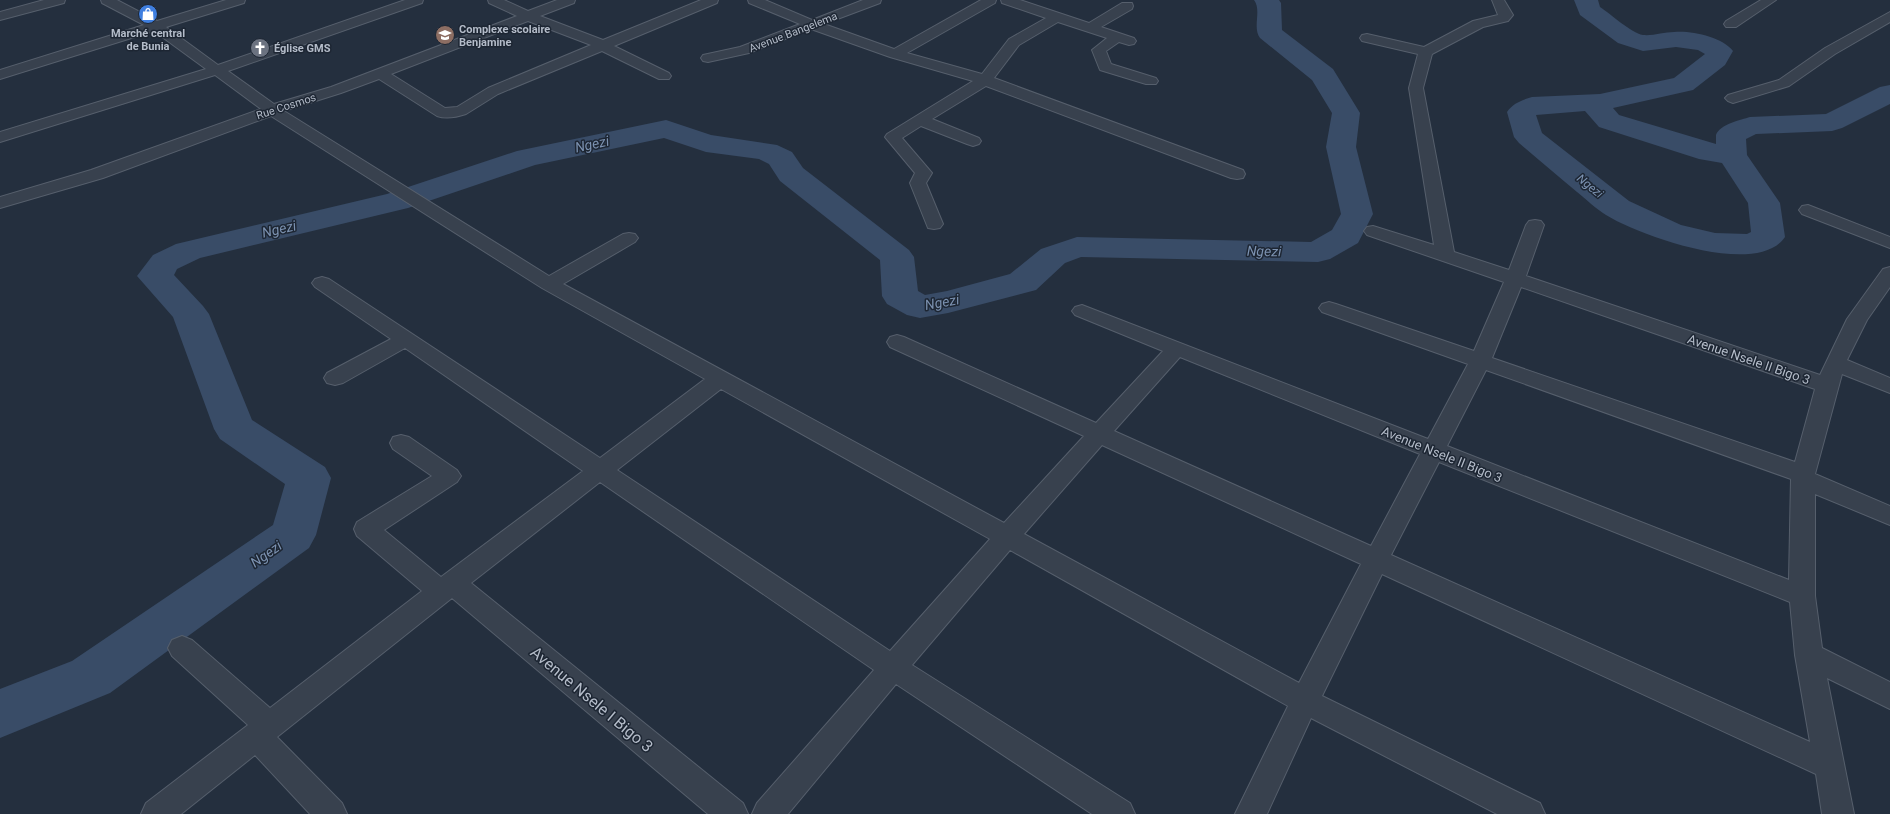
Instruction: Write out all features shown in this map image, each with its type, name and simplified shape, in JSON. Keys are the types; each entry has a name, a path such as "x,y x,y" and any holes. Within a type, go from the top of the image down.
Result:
{"street":[{"path":"0,16 59,0"},
{"path":"107,0 157,27 272,110 348,156 407,196 549,284 1305,701 1529,814"},
{"path":"0,75 157,27 239,0"},
{"path":"0,137 217,70 417,0"},
{"path":"494,0 528,16 602,46 664,76"},
{"name":"Rue Cosmos","path":"0,203 97,174 272,110 336,90 569,0"},
{"path":"380,73 442,113 461,111 493,91 712,0"},
{"path":"754,0 813,25 895,54 986,80 1237,174"},
{"name":"Avenue Bangelema","path":"708,58 744,50 813,25 875,0"},
{"path":"895,54 990,0"},
{"path":"1007,0 1123,39 1099,50 1104,67 1151,81"},
{"path":"1367,38 1426,52 1478,24 1503,18 1506,15 1498,0"},
{"path":"1731,24 1770,0"},
{"path":"1090,28 1127,6"},
{"path":"1734,98 1784,83 1830,51 1890,16"},
{"path":"934,224 918,183 924,173 893,137 986,80 1014,42 1057,17"},
{"path":"1426,52 1416,88 1445,256"},
{"path":"920,120 973,141"},
{"path":"1808,210 1890,243"},
{"path":"1251,814 1305,701 1376,560 1480,361 1536,225"},
{"name":"Avenue Nsele II Bigo 3","path":"1373,231 1515,279 1831,374 1890,386"},
{"path":"549,284 629,238"},
{"path":"1838,814 1809,655 1802,596 1804,477 1831,374 1857,320 1890,273"},
{"path":"322,283 892,667 1119,814"},
{"path":"1329,308 1804,477 1890,516"},
{"name":"Avenue Nsele II Bigo 3","path":"1082,311 1802,596"},
{"path":"335,378 406,339"},
{"path":"897,342 1828,765"},
{"path":"768,814 892,667 1006,537 1097,434 1176,349"},
{"path":"156,814 447,587 721,378"},
{"name":"Avenue Nsele I Bigo 3","path":"401,443 448,476 366,529 447,587 732,814"},
{"path":"182,648 262,731 331,814"},
{"path":"1809,655 1890,696"}],"waterway":[{"name":"Ngezi","path":"0,714 91,677 293,535 309,478 235,429 190,314 155,276 165,262 188,251 397,201 528,157 666,129 706,143 766,151 781,158 791,174 897,257 900,296 920,307 948,302 1023,282 1053,256 1077,247 1318,252 1346,236 1357,214 1341,147 1346,113 1323,75 1269,33 1269,3 1266,0"},
{"name":"Ngezi","path":"1586,0 1589,10 1627,38 1643,43 1676,39 1704,43 1720,51 1716,59 1683,84 1600,102"},
{"name":"Ngezi","path":"1732,155 1731,135 1750,126 1832,122 1890,93"},
{"path":"1600,102 1598,110 1609,121 1710,153 1732,155"},
{"name":"Ngezi","path":"1600,102 1532,106 1521,112 1529,137 1617,208 1670,232 1715,243 1751,244 1768,237 1764,203 1732,155"}],"place":[{"name":"Marché central de Bunia","path":"148,14"},
{"name":"Complexe scolaire Benjamine","path":"445,35"},
{"name":"Église GMS","path":"260,48"}]}
